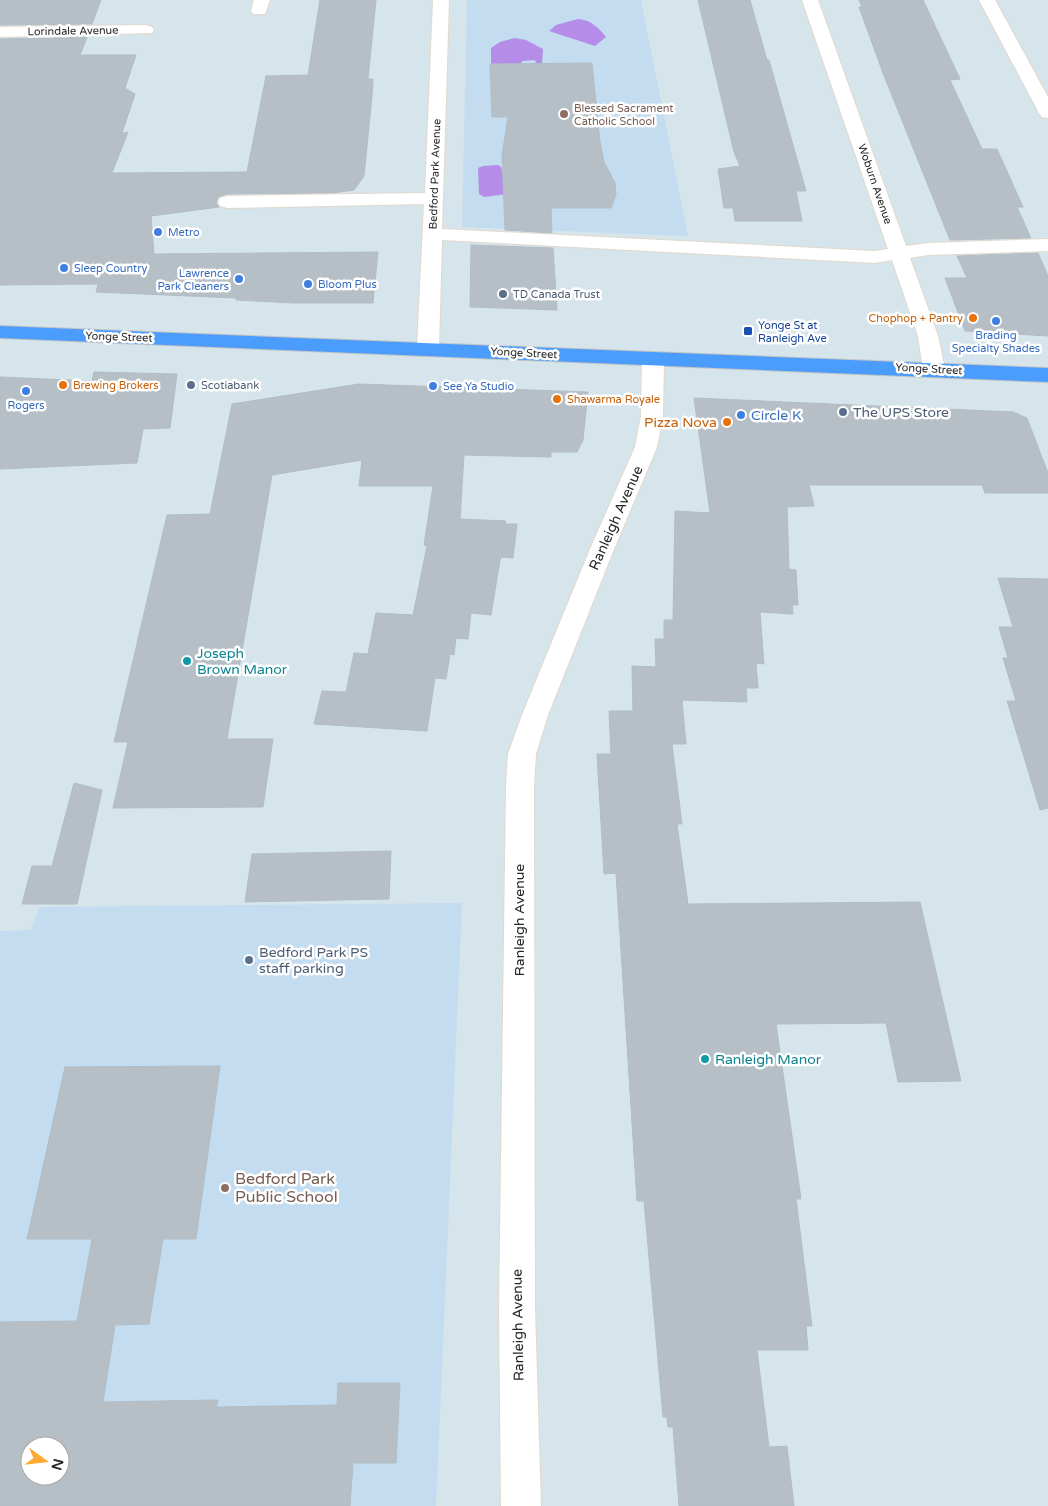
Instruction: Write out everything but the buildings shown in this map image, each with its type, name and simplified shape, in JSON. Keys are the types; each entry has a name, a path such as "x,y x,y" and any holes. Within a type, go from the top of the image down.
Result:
{"main road":[{"name":"Yonge Street","path":"0,332 428,348 1048,375"}],"street":[{"name":"Bedford Park Avenue","path":"428,348 442,0"},
{"name":"Woburn Avenue","path":"810,0 928,336 934,369"},
{"path":"987,0 1048,113"},
{"name":"Lorindale Avenue","path":"0,32 146,30"},
{"path":"227,202 434,198"},
{"path":"433,234 875,257 928,249 1048,245"},
{"name":"Ranleigh Avenue","path":"521,1506 517,1290 520,805 522,754 598,559 646,447 652,416 653,359"}],"shaded area":[{"name":"Blessed Sacrament Catholic School","path":"467,0 641,0 688,236 462,227"},
{"path":"578,19 594,25 606,37 595,46 549,31 556,25"},
{"path":"515,38 526,40 543,49 542,63 536,63 535,60 522,61 521,64 491,64 491,48 500,42"},
{"path":"498,165 507,175 507,194 484,197 479,194 478,168"},
{"name":"Bedford Park Public School","path":"462,903 436,1506 0,1506 0,931 31,930 39,907"}],"place":[{"name":"Blessed Sacrament Catholic School","path":"564,114"},
{"name":"Metro","path":"158,232"},
{"name":"Sleep Country","path":"64,268"},
{"name":"Lawrence Park Cleaners","path":"239,279"},
{"name":"Bloom Plus","path":"308,284"},
{"name":"TD Canada Trust","path":"503,294"},
{"name":"Chophop + Pantry","path":"973,318"},
{"name":"Brading Specialty Shades","path":"996,321"},
{"name":"Yonge St at Ranleigh Ave","path":"748,331"},
{"name":"Brewing Brokers","path":"63,385"},
{"name":"Scotiabank","path":"191,385"},
{"name":"See Ya Studio","path":"433,386"},
{"name":"Rogers","path":"26,391"},
{"name":"Shawarma Royale","path":"557,399"},
{"name":"The UPS Store","path":"843,412"},
{"name":"Circle K","path":"741,415"},
{"name":"Pizza Nova","path":"727,422"},
{"name":"Joseph Brown Manor","path":"187,661"},
{"name":"Bedford Park PS staff parking","path":"249,960"},
{"name":"Ranleigh Manor","path":"705,1059"},
{"name":"Bedford Park Public School","path":"225,1188"}]}
